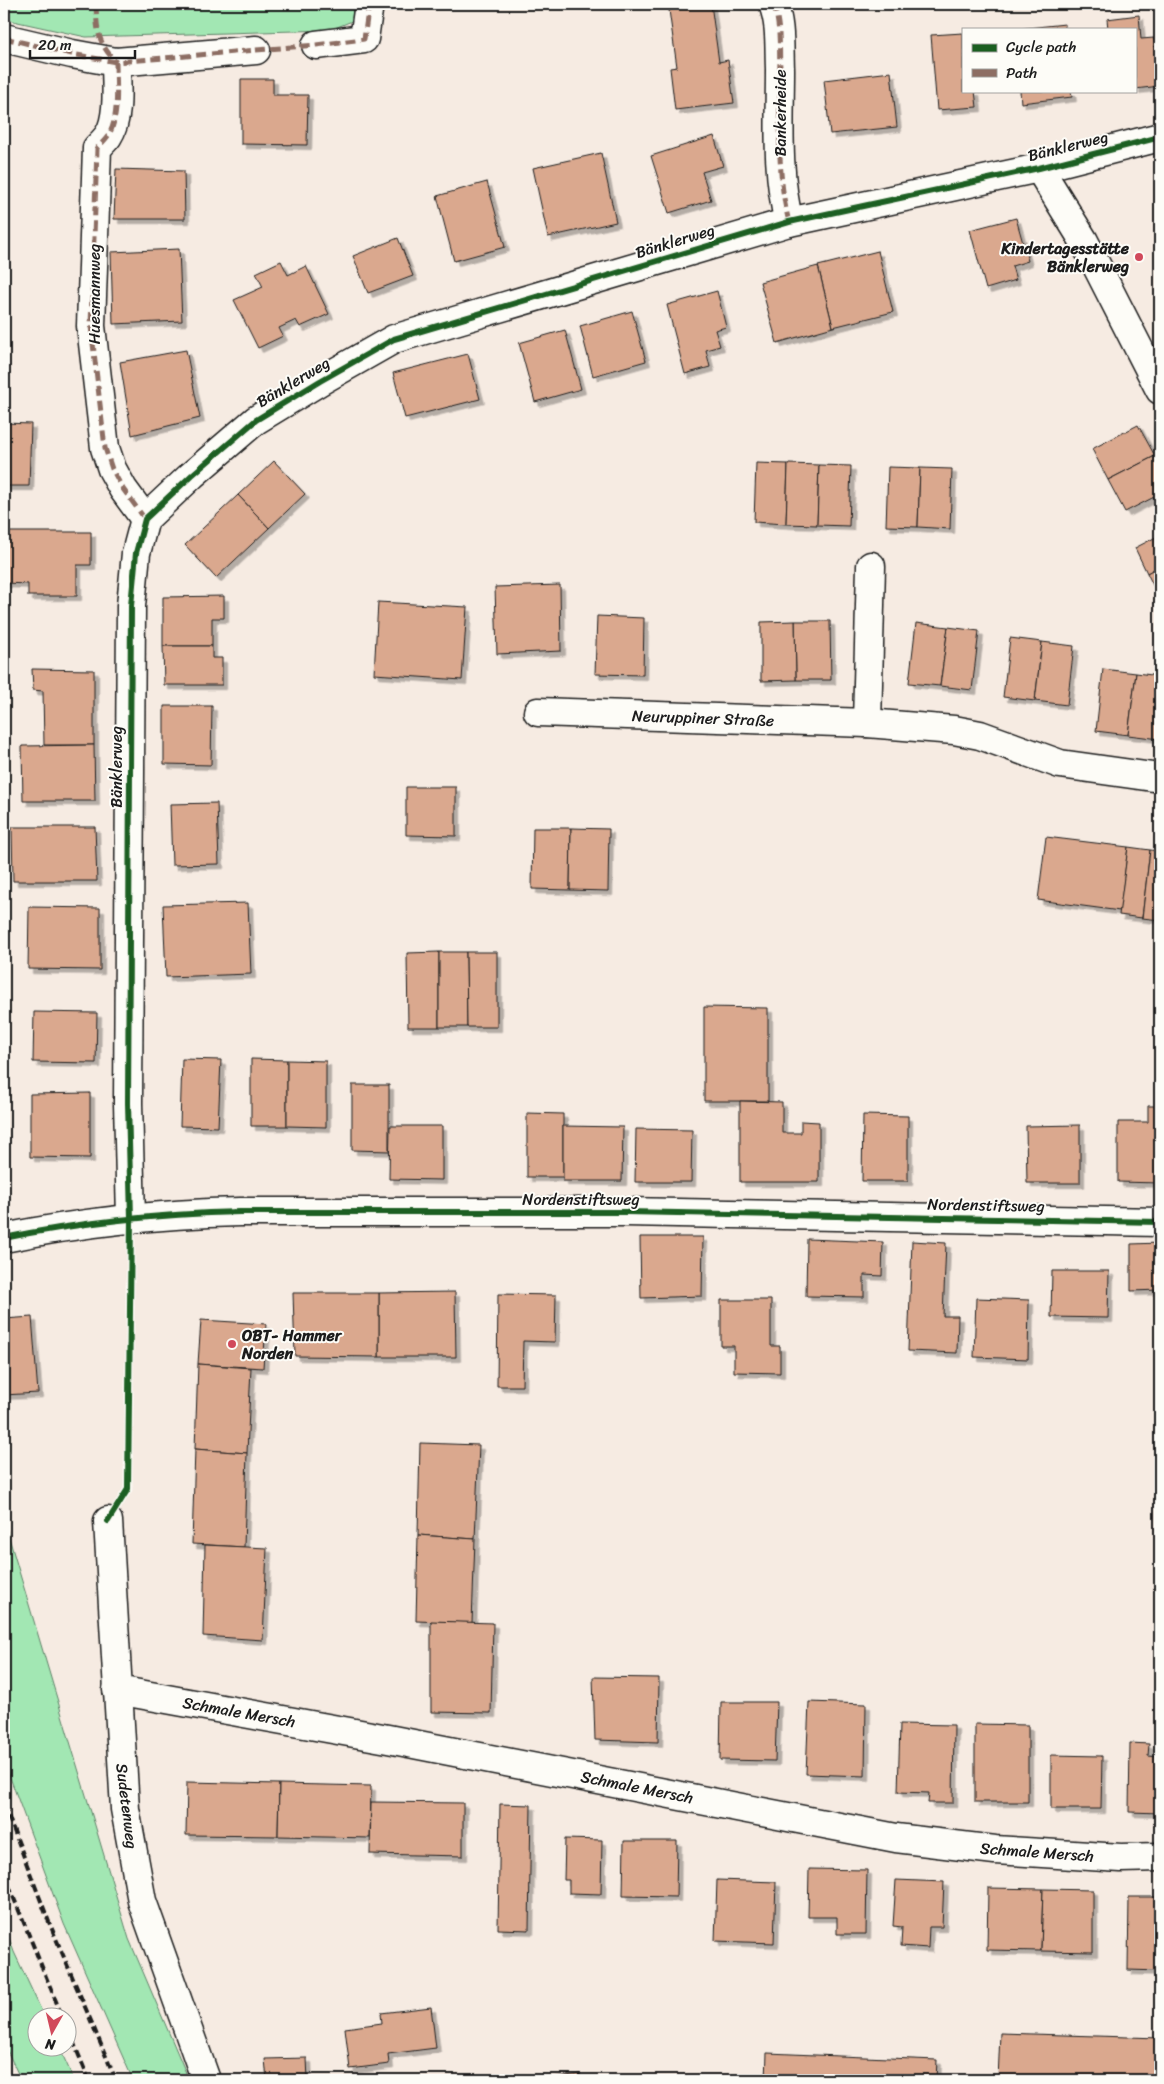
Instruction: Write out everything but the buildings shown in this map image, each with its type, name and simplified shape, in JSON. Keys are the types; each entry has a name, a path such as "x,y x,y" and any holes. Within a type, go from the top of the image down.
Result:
{"street":[{"path":"316,45 364,39 370,4"},
{"name":"Bankerheide","path":"774,4 779,29 780,177 788,222"},
{"path":"4,38 116,62 256,50"},
{"name":"Huesmannweg","path":"116,62 116,102 113,120 109,135 97,148 91,326 105,448 112,469 123,489 145,519"},
{"name":"Bänklerweg","path":"131,1218 128,1103 131,606 136,553 145,519 192,475 256,420 394,339 788,222 1039,168 1160,137"},
{"path":"1039,168 1084,241 1160,390"},
{"path":"867,723 871,566"},
{"name":"Neuruppiner Straße","path":"538,712 867,723 954,730 980,734 1060,764 1160,778"},
{"name":"Nordenstiftsweg","path":"4,1238 63,1226 131,1218 223,1212 558,1212 1160,1222"},
{"name":"Sudetenweg","path":"108,1521 125,1809 142,1901 206,2080"},
{"name":"Schmale Mersch","path":"117,1690 388,1739 896,1838 995,1850 1121,1858 1160,1857"}],"green space":[{"path":"4,4 353,4 352,21 330,30 86,37 4,19"},
{"path":"4,1521 129,1939 189,2080 133,2080 64,1924 4,1761"},
{"path":"4,1924 14,1952 39,2006 28,2006 28,2056 63,2056 74,2080 21,2080 4,2044"}],"railway":[{"path":"4,1805 49,1922 116,2080"},
{"path":"4,1874 58,2006"},
{"path":"78,2053 89,2080"}],"marked path":[{"path":"96,4 99,35 105,48 116,62"},
{"path":"4,38 116,62 316,45 364,39 369,4"},
{"path":"773,4 779,36 780,165 789,222"},
{"path":"116,62 116,110 114,120 108,136 97,148 91,326 105,448 112,469 123,489 145,519"}],"cycle path":[{"path":"108,1521 128,1489 131,1218 128,1103 131,606 136,553 145,519 192,475 256,420 394,339 789,222 1039,168 1160,137"},
{"path":"4,1238 63,1227 121,1220 240,1212 625,1212 1160,1222"}],"place":[{"name":"Kindertagesstätte Bänklerweg","path":"1139,257"},
{"name":"OBT- Hammer Norden","path":"232,1344"}]}
